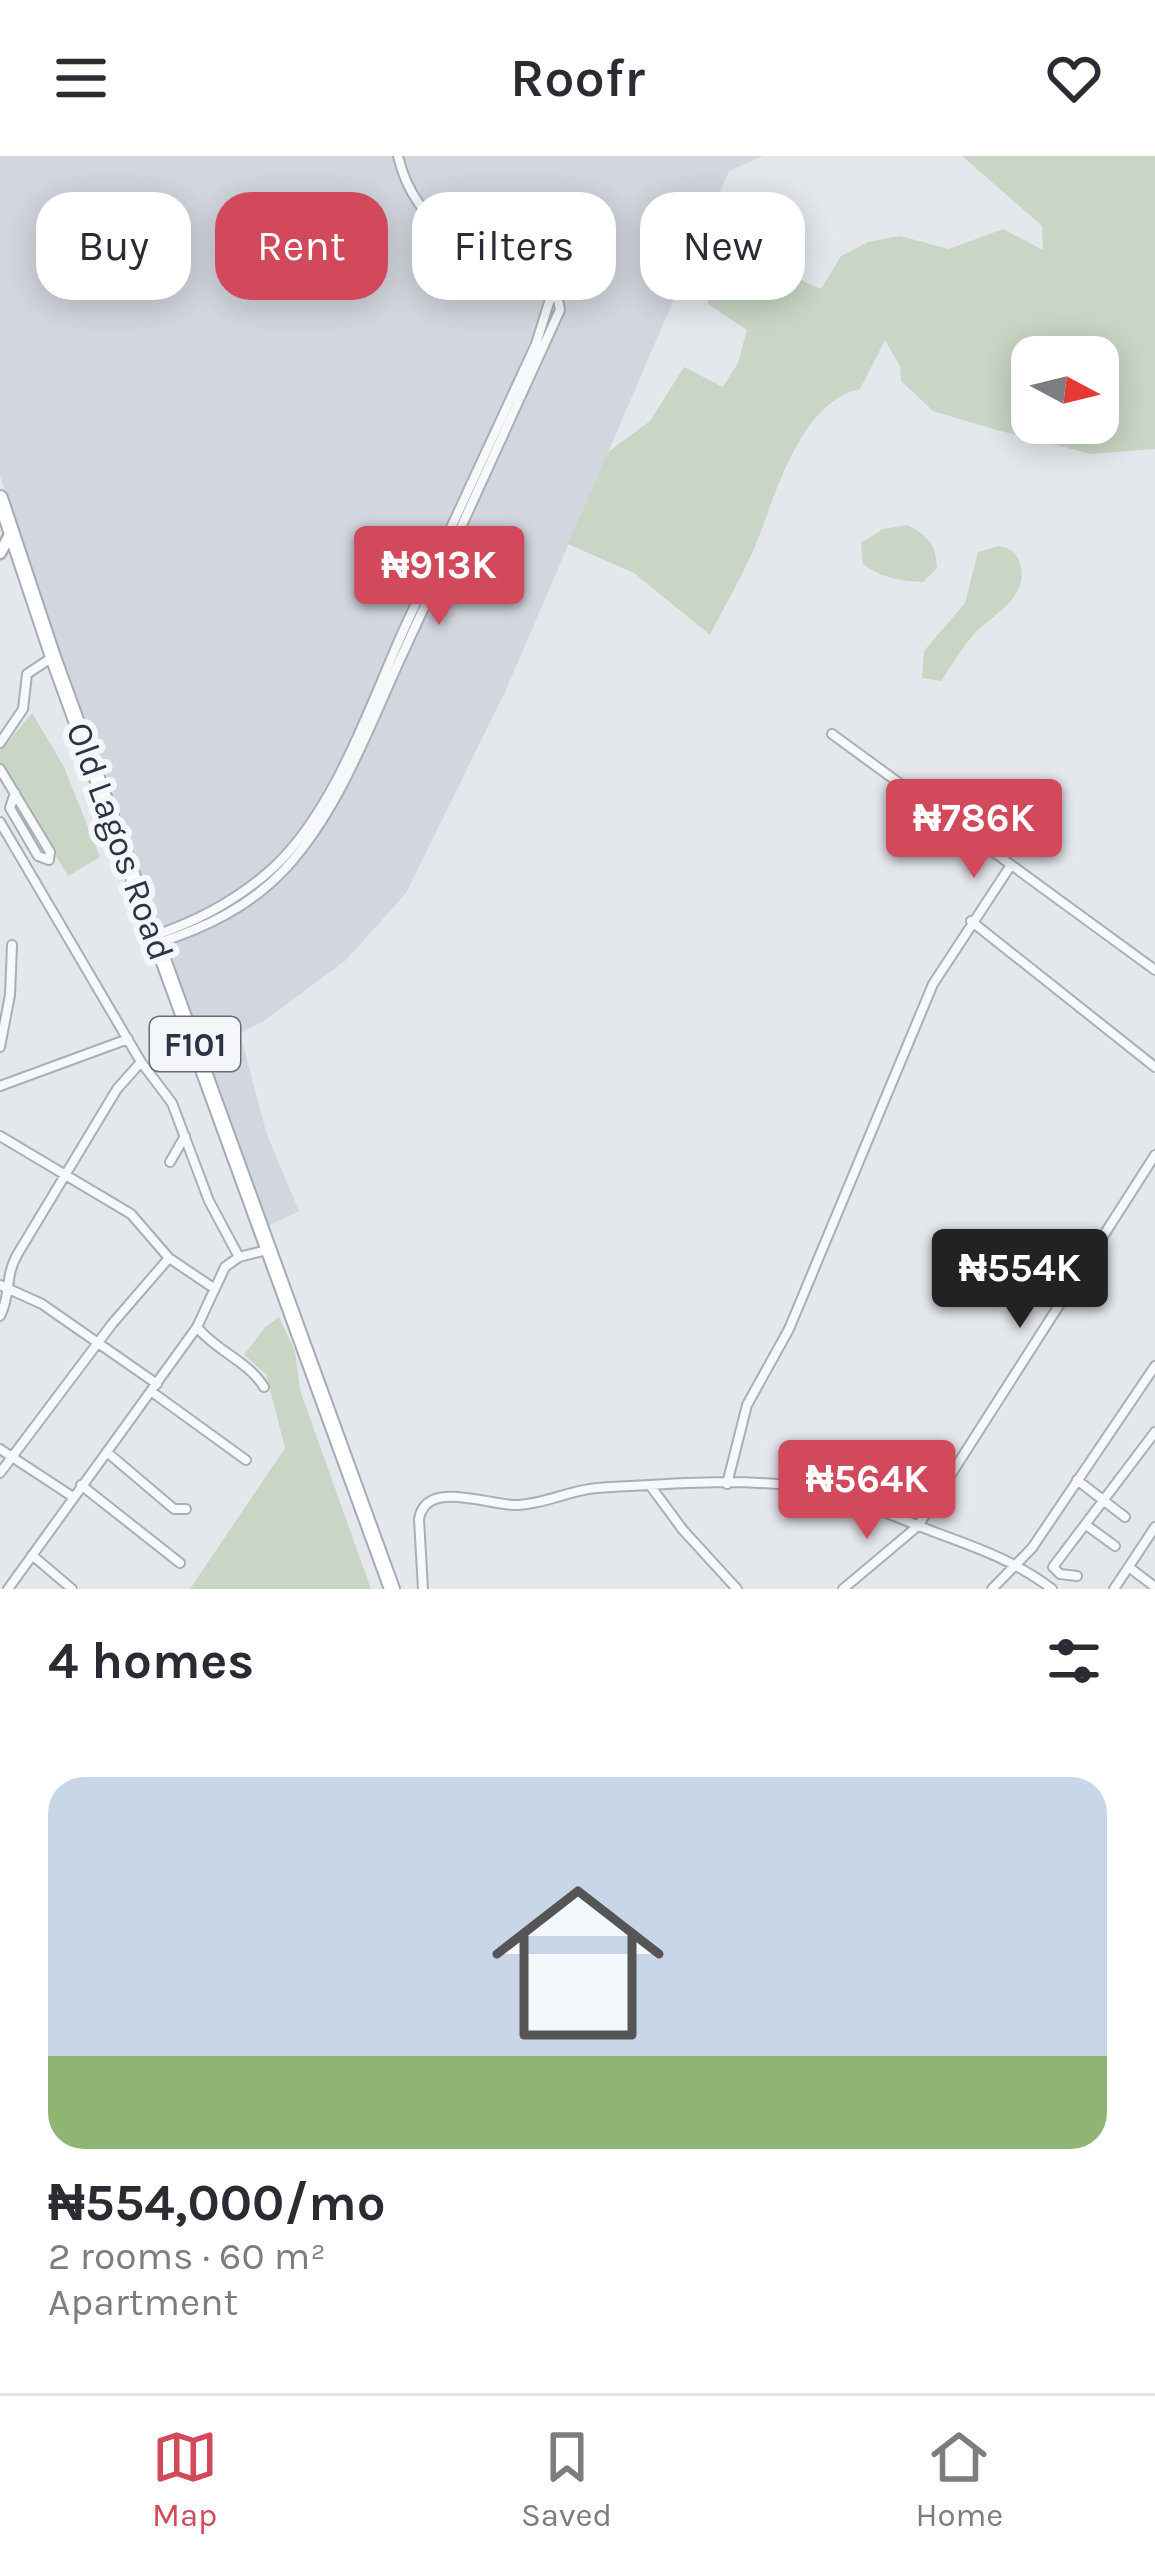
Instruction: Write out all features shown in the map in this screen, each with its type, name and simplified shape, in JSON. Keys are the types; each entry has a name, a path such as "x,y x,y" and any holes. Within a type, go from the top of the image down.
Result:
{"main road":[{"name":"Old Lagos Road","path":"0,498 5,552 23,573 392,1589"}],"street":[{"path":"157,939 218,921 251,898 281,874 319,824 375,716 560,310 558,299 462,249 442,231 414,197 398,156"},
{"path":"0,743 23,709 27,674 52,657"},
{"path":"832,734 1155,970"},
{"path":"0,769 50,853 49,860 38,856 0,798"},
{"path":"10,808 15,793"},
{"path":"0,822 141,1062 172,1103 209,1201 239,1257"},
{"path":"727,1484 747,1405 789,1329 933,984 1011,865"},
{"path":"971,921 1155,1067"},
{"path":"0,1047 12,945"},
{"path":"0,1086 128,1039"},
{"path":"0,1316 11,1265 117,1089 141,1062"},
{"path":"170,1162 185,1135"},
{"path":"0,1136 140,1220 169,1258 215,1289"},
{"path":"844,1589 918,1526 1155,1155"},
{"path":"8,1589 197,1327 225,1267 239,1257 269,1250"},
{"path":"0,1473 169,1258"},
{"path":"5,1287 42,1304 99,1342 246,1460"},
{"path":"197,1327 208,1342 253,1372 264,1387"},
{"path":"992,1589 1032,1548 1155,1366"},
{"path":"1077,1576 1060,1574 1052,1567 1155,1432"},
{"path":"0,1450 73,1497"},
{"path":"109,1453 174,1509 186,1509"},
{"path":"1077,1480 1125,1516"},
{"path":"423,1589 419,1519 420,1511 431,1501 452,1497 516,1505 595,1488 727,1484 811,1489 1016,1565 1052,1589"},
{"path":"81,1485 180,1563"},
{"path":"651,1487 737,1589"},
{"path":"1086,1525 1115,1546"},
{"path":"1114,1589 1155,1527"},
{"path":"32,1555 72,1589"},
{"path":"1130,1568 1155,1587"}],"shaded area":[{"path":"0,156 763,156 729,171 720,192 640,192 640,300 674,300 505,692 406,893 346,960 264,1021 240,1033 266,1132 299,1211 266,1227 0,476"}],"green space":[{"path":"962,156 1155,156 1155,449 1091,454 1052,444 1119,444 1119,336 1011,336 1011,434 933,411 901,381 900,366 885,340 860,389 839,397 806,430 751,556 710,635 634,573 568,544 608,452 650,421 684,367 723,387 738,363 747,330 707,300 805,300 805,282 821,289 841,256 868,242 900,236 949,249 1003,229 1043,250 1042,226"},
{"path":"908,525 926,538 935,553 937,568 923,582 892,578 863,564 861,543 883,529"},
{"path":"999,546 1012,551 1020,563 1022,575 1015,595 970,638 941,681 922,678 924,651 965,603 978,552"},
{"path":"32,713 63,765 100,857 68,876 0,764 0,751"},
{"path":"279,1317 295,1351 300,1390 371,1589 190,1589 285,1448 266,1374 244,1355"}]}
